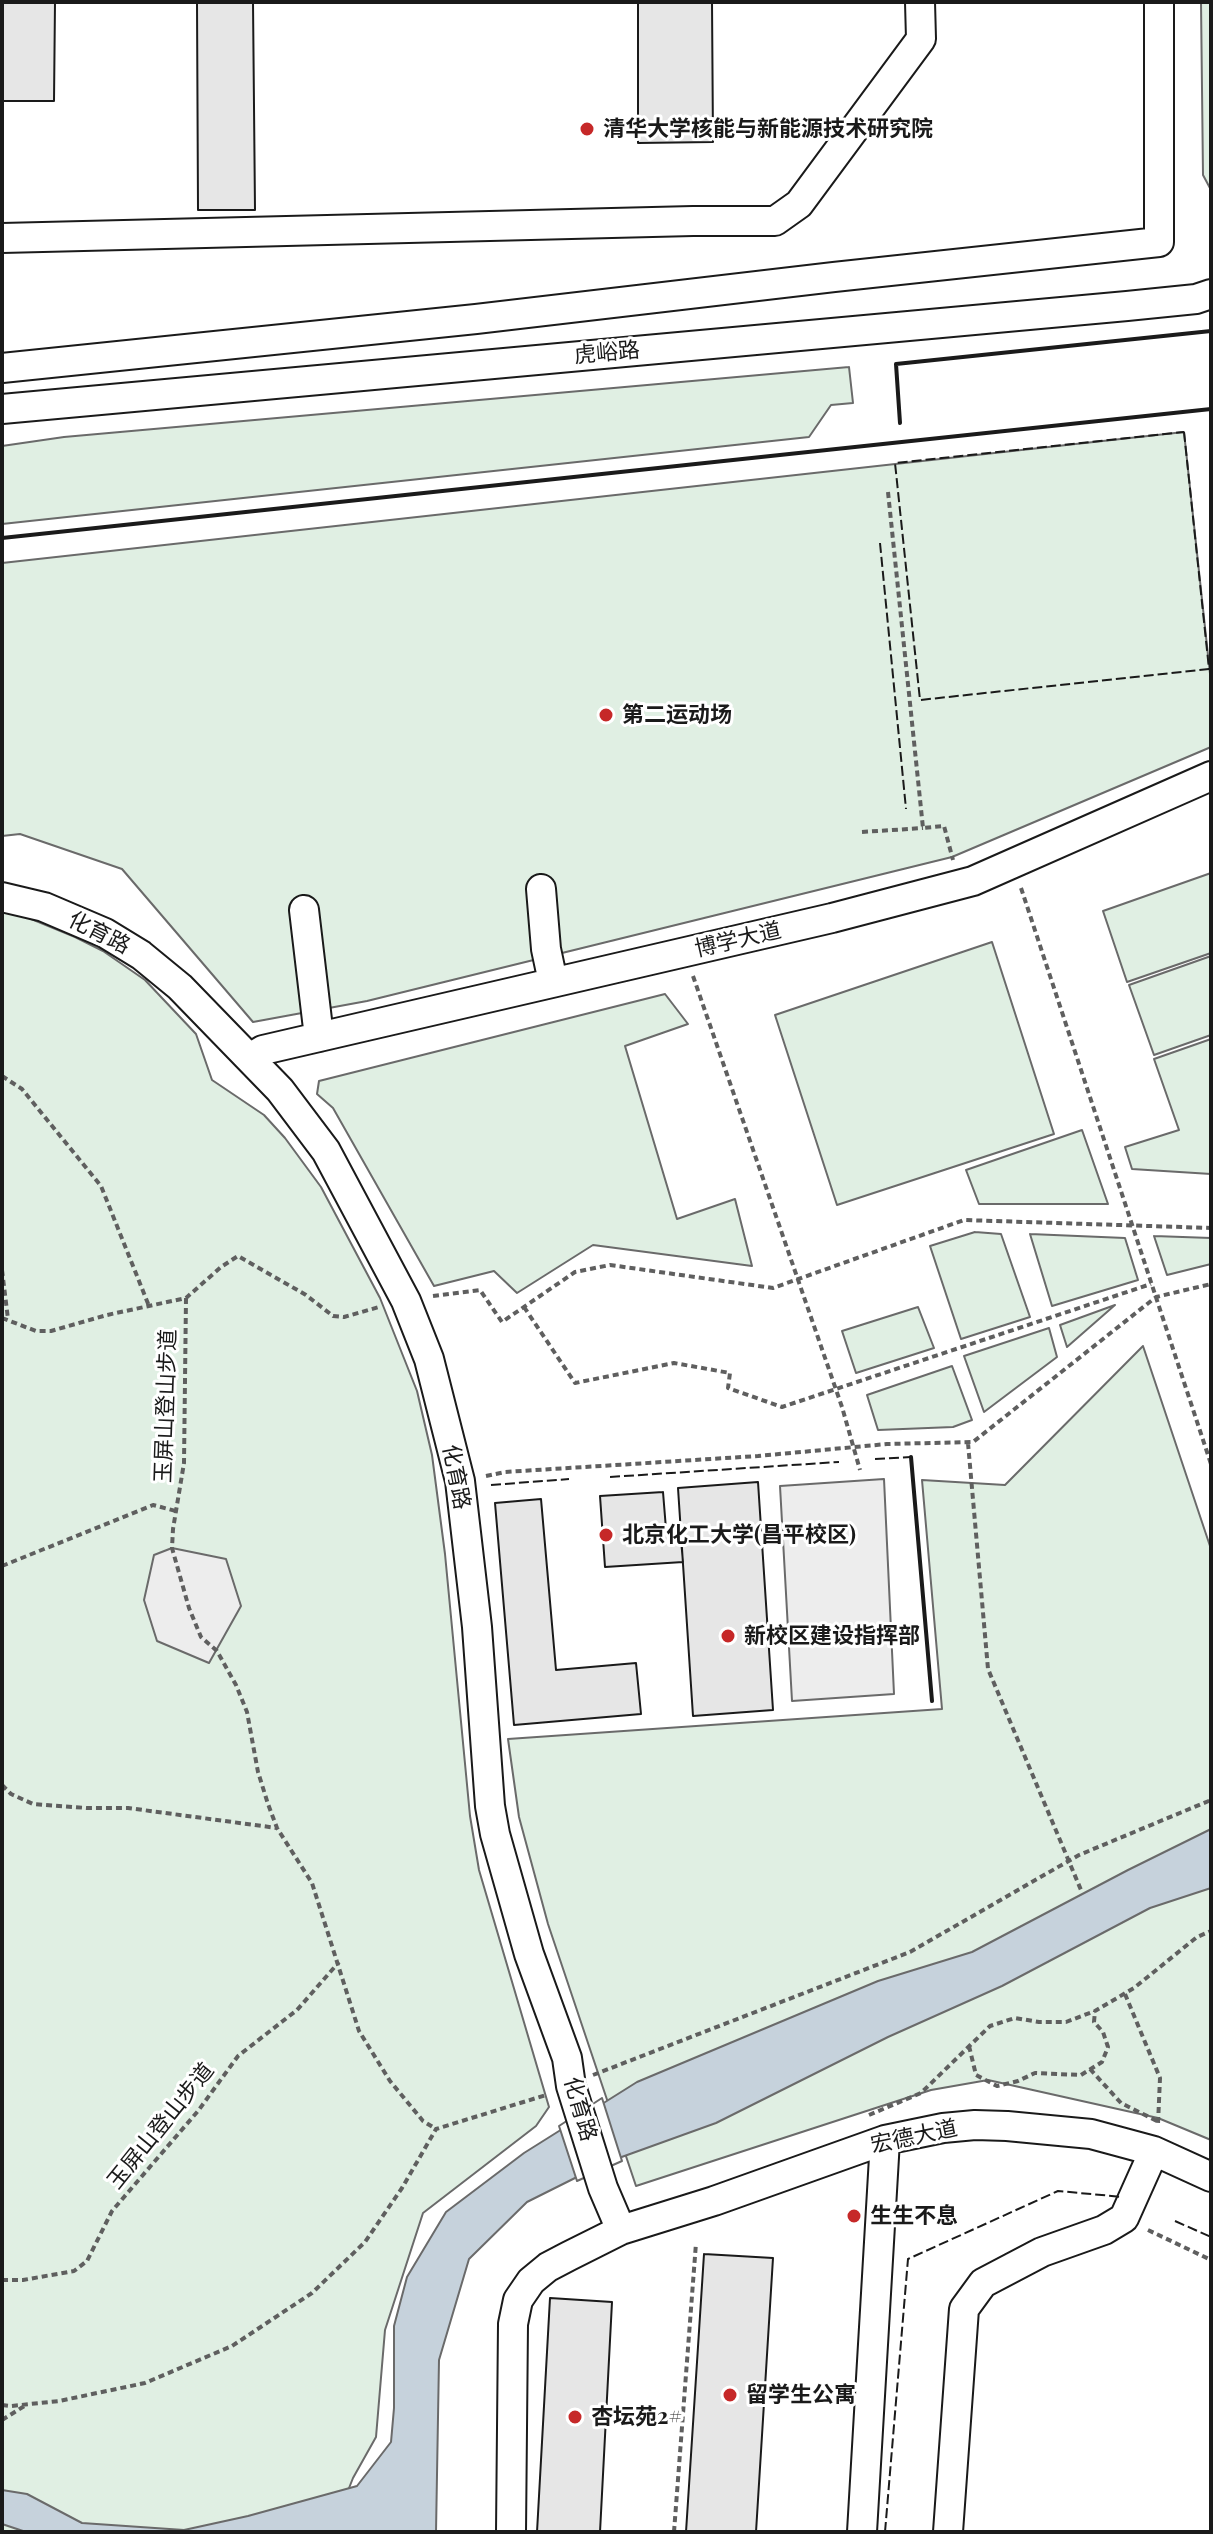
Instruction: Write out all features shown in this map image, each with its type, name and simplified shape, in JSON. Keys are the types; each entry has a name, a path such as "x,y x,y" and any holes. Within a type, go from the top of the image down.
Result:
{"street":[{"path":"2,238 775,221 799,204 921,39 920,2"},
{"path":"2,368 476,319 1159,242 1159,2"},
{"name":"虎峪路","path":"2,409 1155,303 1196,299 1211,294"},
{"name":"博学大道","path":"250,1058 263,1050 832,918 959,884 1211,776"},
{"path":"541,889 546,949 553,982"},
{"name":"化育路","path":"2,897 44,907 105,933 141,955 180,987 280,1090 326,1151 406,1301 429,1359 460,1481 477,1627 490,1806 529,1954 567,2058 566,2089 621,2230"},
{"path":"304,910 319,1037"},
{"name":"宏德大道","path":"511,2532 513,2324 518,2300 531,2281 548,2267 621,2230 729,2196 885,2140 943,2128 1007,2126 1091,2134 1154,2151 1211,2177"},
{"path":"862,2532 885,2140"},
{"path":"948,2532 964,2309 983,2283 1042,2252 1104,2230 1124,2218 1154,2151"}],"path":[{"path":"888,492 923,828"},
{"path":"862,832 944,826 955,866"},
{"path":"1013,863 1211,1464"},
{"path":"684,952 798,1278 860,1470"},
{"path":"2,1076 22,1089 101,1186 149,1306"},
{"path":"431,1297 480,1290 502,1322 575,1272 610,1265 773,1288 964,1220 1211,1228"},
{"name":"玉屏山登山步道","path":"5,1319 36,1331 51,1331 186,1298 238,1256 306,1295 333,1316 344,1317 381,1306"},
{"path":"2,1270 5,1319"},
{"path":"524,1307 575,1383 674,1363 730,1373 728,1388 782,1407 1151,1284"},
{"path":"460,1481 505,1472 887,1444 973,1442 1156,1297 1211,1284"},
{"name":"玉屏山登山步道","path":"186,1298 184,1463 172,1548 189,1608 201,1637 217,1651 247,1712 258,1772 277,1828 312,1883 359,2031 390,2081 434,2131"},
{"path":"968,1443 988,1669 1081,1890"},
{"path":"2,1566 153,1505 176,1511"},
{"path":"2,1785 11,1794 33,1804 128,1808 277,1828"},
{"path":"2,2405 59,2401 145,2383 232,2346 312,2293 365,2242 402,2188 434,2131 566,2089 594,2075 910,1952 1069,1861 1211,1800"},
{"path":"869,2115 921,2093 990,2026 1015,2018 1066,2022 1095,2011 1125,1994 1197,1937 1211,1931"},
{"name":"玉屏山登山步道","path":"2,2280 23,2280 74,2271 87,2261 112,2211 198,2111 238,2056 297,2010 339,1962"},
{"path":"1125,1994 1160,2078 1154,2151"},
{"path":"969,2046 976,2075 997,2086 1035,2073 1081,2075 1102,2062 1108,2047 1103,2032 1094,2022 1095,2011"},
{"path":"1090,2069 1121,2103 1158,2121"},
{"path":"1124,2218 1211,2260"},
{"path":"674,2532 696,2243"},
{"path":"2,2420 28,2404"}],"green space":[{"path":"1201,2 1211,2 1211,190 1203,175"},
{"path":"849,367 853,403 831,405 809,437 2,524 2,446 64,437"},
{"name":"第二运动场","path":"1184,432 1211,683 1211,747 952,857 367,1001 253,1022 122,869 20,834 2,836 2,563"},
{"path":"1211,873 1211,953 1127,982 1103,911"},
{"path":"2,912 24,916 75,937 103,951 145,980 196,1034 212,1080 264,1115 285,1138 321,1187 380,1298 417,1391 432,1455 445,1554 470,1816 479,1870 549,2107 536,2126 423,2213 385,2330 376,2437 353,2478 332,2531 328,2532 2,2532"},
{"path":"992,942 1054,1134 837,1205 775,1015"},
{"path":"1211,956 1211,1035 1154,1055 1129,985"},
{"path":"665,994 688,1024 625,1046 677,1219 735,1199 752,1266 593,1245 517,1293 494,1271 434,1286 333,1108 317,1094 319,1081"},
{"path":"1211,1039 1211,1174 1132,1169 1125,1147 1179,1130 1154,1059"},
{"path":"1082,1130 1108,1204 979,1204 966,1170"},
{"path":"975,1232 1001,1234 1030,1317 961,1339 930,1246"},
{"path":"1030,1234 1125,1238 1138,1280 1052,1306"},
{"path":"1154,1236 1211,1238 1211,1264 1167,1275"},
{"path":"1115,1305 1067,1347 1060,1325"},
{"path":"918,1307 934,1348 856,1373 842,1331"},
{"path":"1049,1328 1057,1357 984,1412 964,1356"},
{"path":"1143,1346 1211,1549 1211,2140 1158,2118 988,2080 931,2090 636,2186 548,1924 519,1817 508,1739 942,1709 922,1480 1005,1485"},
{"path":"952,1366 972,1420 953,1427 878,1430 867,1395"}],"shaded area":[{"path":"884,1479 894,1694 792,1701 780,1486"},
{"path":"172,1548 226,1559 241,1606 209,1663 157,1641 144,1600 154,1555"},
{"path":"1211,1829 1211,1888 1150,1908 1002,1986 888,2037 716,2123 605,2163 527,2202 469,2259 439,2360 436,2532 26,2532 2,2524 2,2490 27,2494 82,2523 184,2530 357,2486 391,2442 394,2326 407,2277 446,2212 524,2153 637,2082 878,1981 972,1952"}],"pier":[{"path":"602,2098 622,2161 577,2181 559,2126"}],"building":[{"path":"2,2 55,2 54,101 2,101"},
{"path":"197,2 253,2 255,210 198,210"},
{"path":"638,2 712,2 713,142 638,143"},
{"name":"新校区建设指挥部","path":"758,1482 773,1710 693,1716 678,1488"},
{"path":"663,1492 666,1529 680,1529 683,1562 605,1567 600,1496"},
{"path":"541,1499 556,1670 636,1663 641,1714 514,1725 495,1503"},
{"name":"留学生公寓","path":"704,2254 773,2258 756,2532 686,2532"},
{"name":"杏坛苑2#","path":"550,2298 612,2302 600,2532 537,2532"}],"fence":[{"path":"1184,432 1209,669 920,700 895,463 1184,432"},
{"path":"880,543 906,809"},
{"path":"875,1459 911,1457"},
{"path":"610,1477 839,1462"},
{"path":"491,1485 569,1479"},
{"path":"885,2532 908,2259 1058,2191 1123,2197"},
{"path":"1175,2221 1211,2237"}],"wall":[{"path":"900,423 896,364 1211,331"},
{"path":"2,538 1211,409"},
{"path":"911,1457 932,1701"}],"place":[{"name":"清华大学核能与新能源技术研究院","path":"587,129"},
{"name":"第二运动场","path":"606,715"},
{"name":"北京化工大学(昌平校区)","path":"606,1535"},
{"name":"新校区建设指挥部","path":"728,1636"},
{"name":"生生不息","path":"854,2216"},
{"name":"留学生公寓","path":"730,2395"},
{"name":"杏坛苑2#","path":"575,2417"}]}
